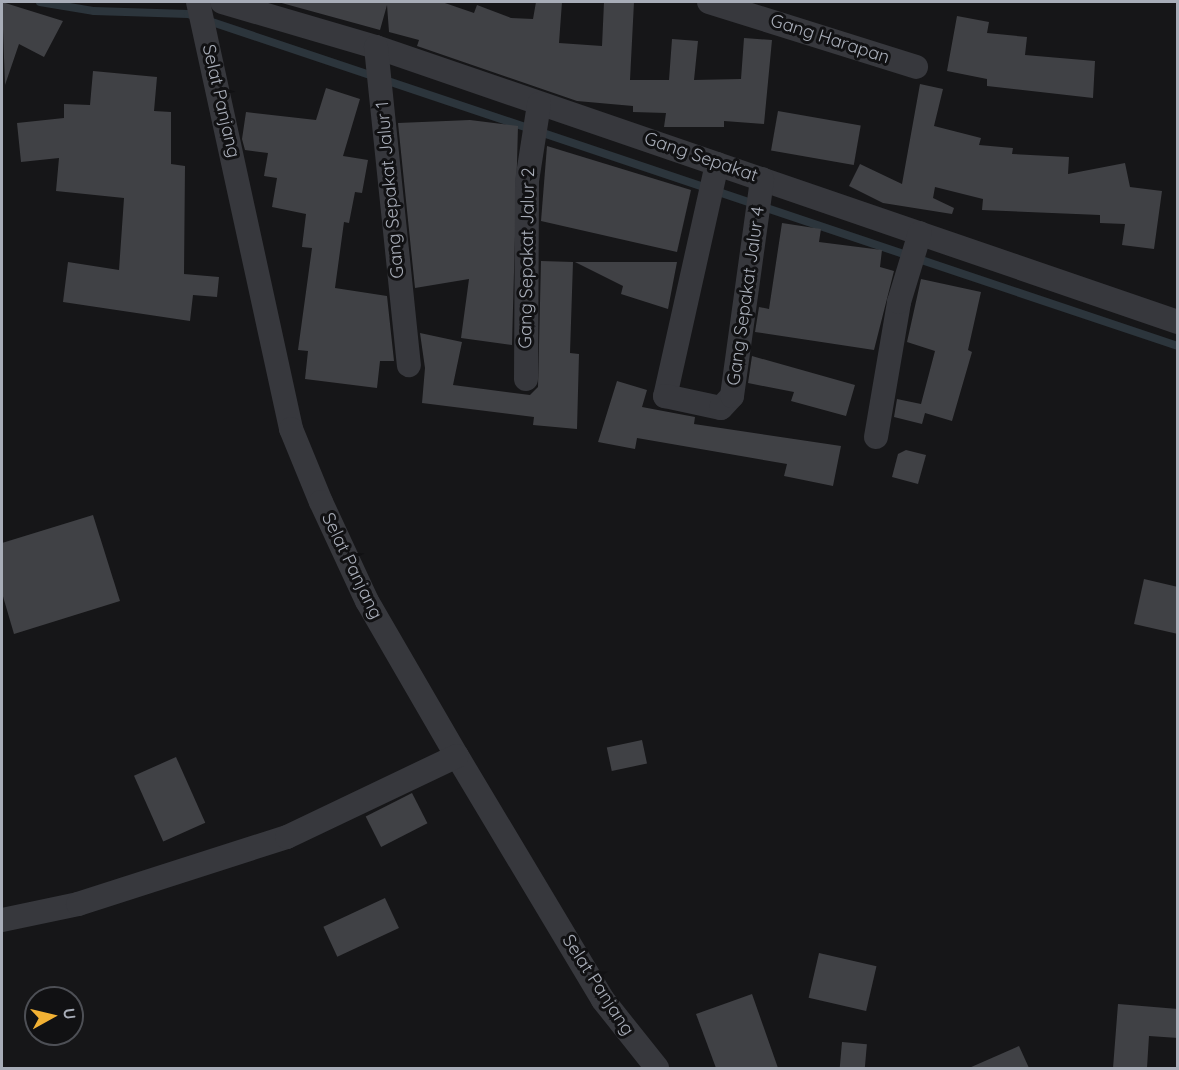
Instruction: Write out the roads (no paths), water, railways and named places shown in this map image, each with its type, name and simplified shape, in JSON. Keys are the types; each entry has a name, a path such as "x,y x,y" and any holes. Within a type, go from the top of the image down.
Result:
{"street":[{"name":"Selat Panjang","path":"206,2 205,35 222,92 291,429 367,601 603,1000 657,1068"},
{"name":"Gang Sepakat","path":"206,2 378,67 535,119 761,185 913,249 1178,322"},
{"name":"Gang Harapan","path":"709,2 916,67"},
{"name":"Gang Sepakat Jalur 1","path":"378,67 388,205 409,365"},
{"name":"Gang Sepakat Jalur 2","path":"526,379 535,119"},
{"name":"Gang Sepakat Jalur 4","path":"717,172 665,396 721,408 732,396 761,185"},
{"path":"876,437 913,249"},
{"path":"2,920 78,904 287,837 457,756"}],"waterway":[{"path":"40,2 94,11 188,14 1178,346"}]}
